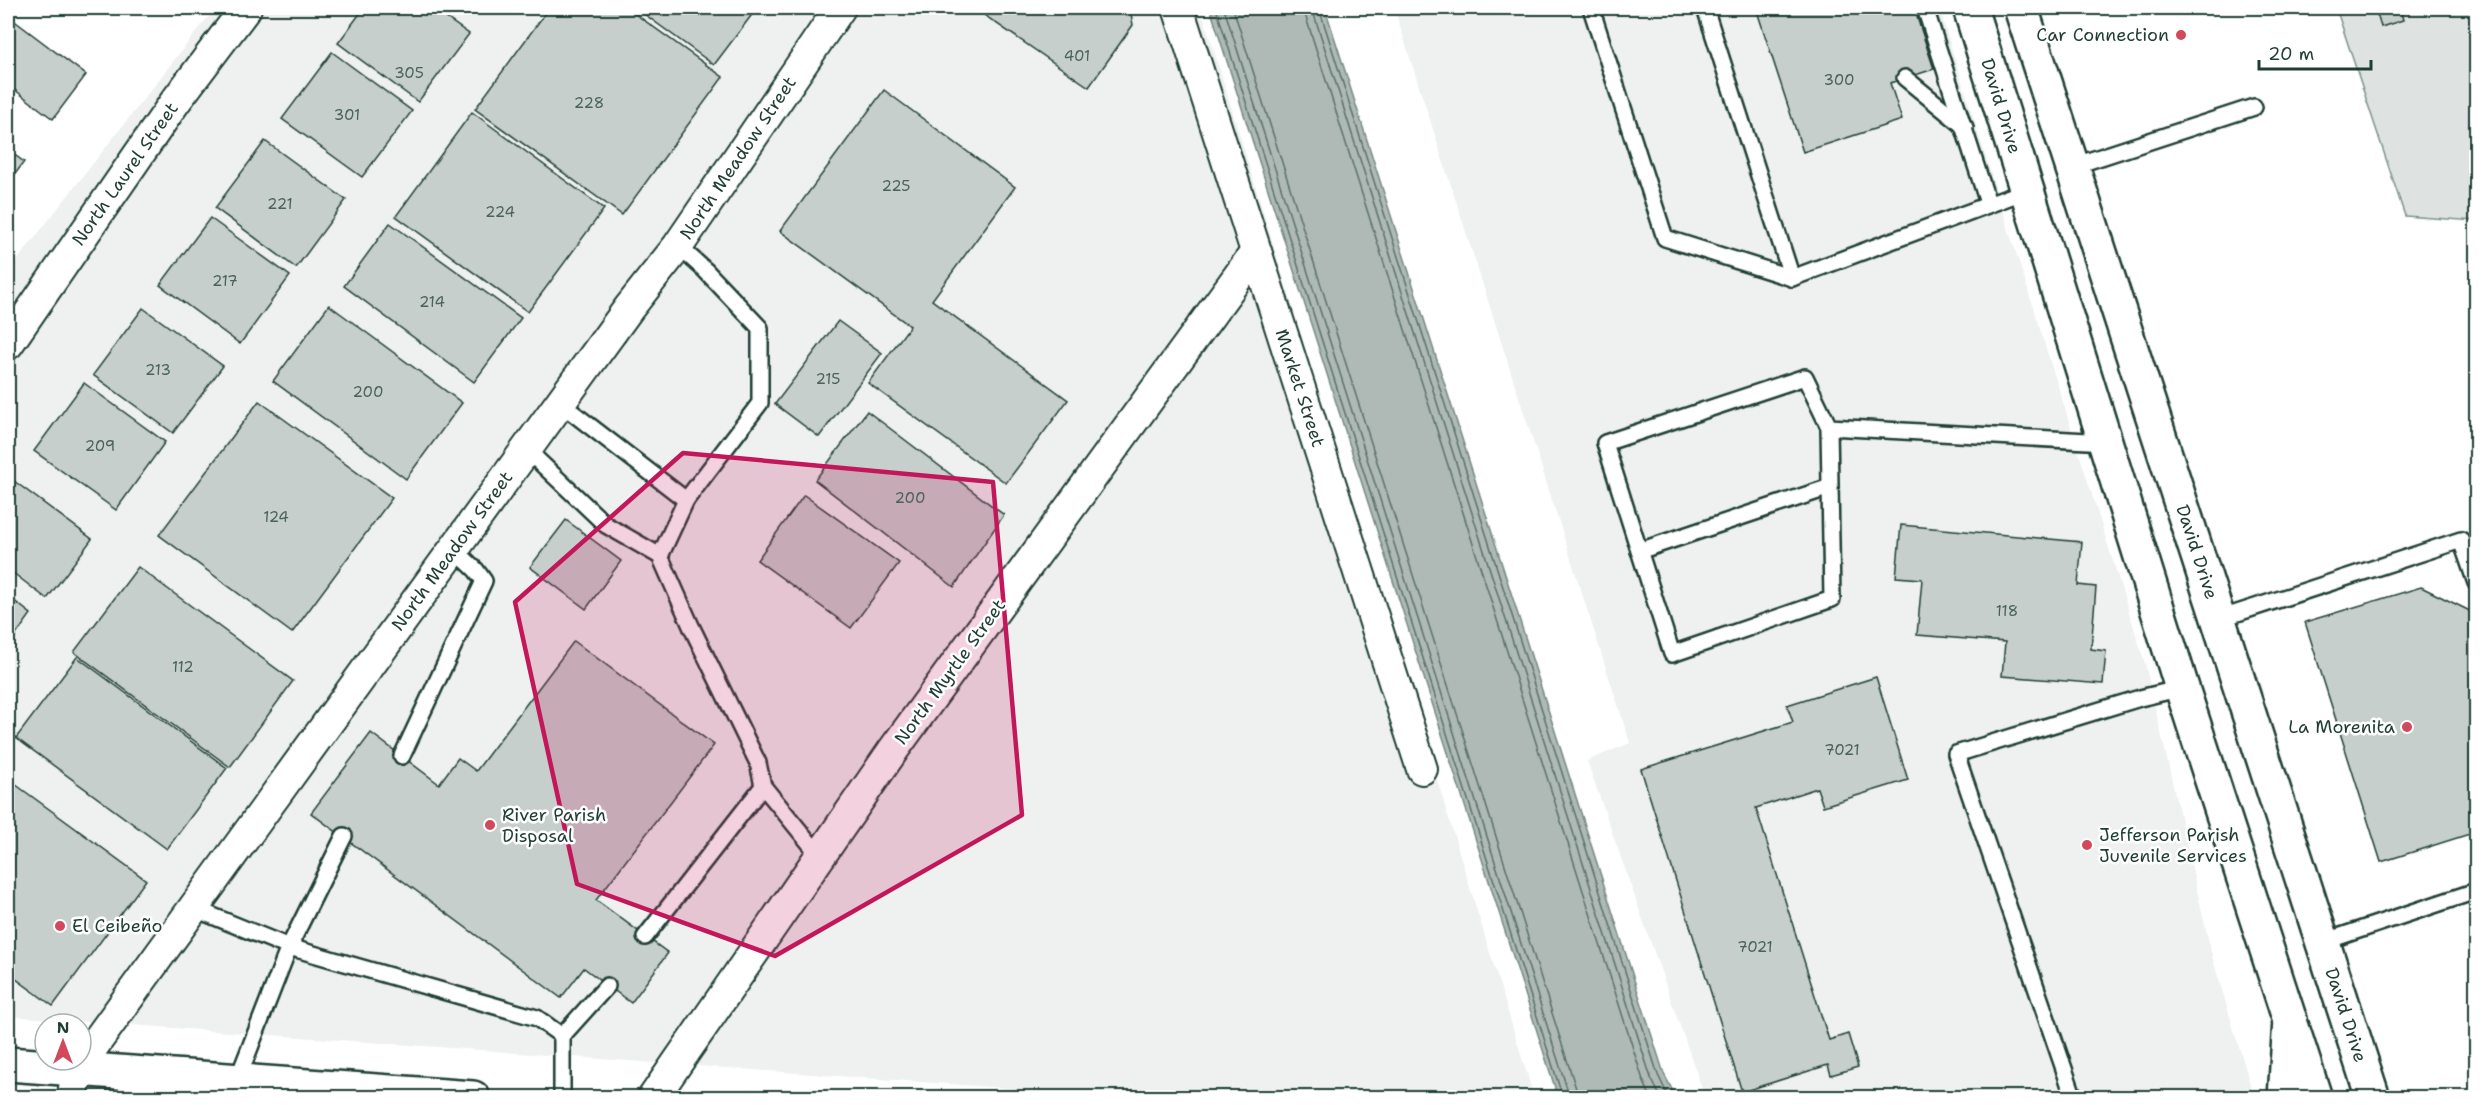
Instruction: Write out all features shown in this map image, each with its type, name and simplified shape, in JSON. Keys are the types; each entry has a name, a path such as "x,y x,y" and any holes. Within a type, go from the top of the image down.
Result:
{"main road":[{"name":"David Drive","path":"1970,8 2182,688 2315,1098"},
{"name":"David Drive","path":"2021,8 2373,1098"},
{"path":"2284,1098 2290,1020"},
{"path":"8,1064 74,1084 237,1081 474,1098"}],"street":[{"name":"North Laurel Street","path":"8,344 175,102 246,8"},
{"name":"North Meadow Street","path":"74,1084 193,908 628,308 678,246 840,8"},
{"name":"Market Street","path":"1178,8 1422,769"},
{"name":"North Myrtle Street","path":"653,1098 901,739 1256,252"}],"lane":[{"path":"1591,8 1665,238 1792,278 2028,190"},
{"path":"1705,8 1792,278"},
{"path":"1925,8 1988,203"},
{"path":"1905,78 1965,127"},
{"path":"2073,166 2254,107"},
{"path":"660,556 686,500 760,403 760,328 705,270 678,246"},
{"path":"1805,377 1829,427 1832,599 1672,654 1605,443 1805,377"},
{"path":"560,403 686,500"},
{"path":"1829,427 2106,442"},
{"path":"526,449 606,525 660,556 691,626 758,763 763,786 820,856"},
{"path":"1639,551 1830,487"},
{"path":"2219,619 2461,540 2476,583"},
{"path":"402,756 484,581 454,549"},
{"path":"2073,1098 1956,754 2140,698 2182,688"},
{"path":"645,937 763,786"},
{"path":"237,1081 289,947 344,836"},
{"path":"2323,942 2476,891"},
{"path":"193,908 289,947 537,1018 562,1036"},
{"path":"562,1098 562,1036 607,986"}],"highlighted area":[{"path":"683,453 993,482 1022,815 775,956 577,884 515,602"}],"shaded area":[{"path":"215,8 1201,8 1534,1097 1128,1097 93,1022 93,1012 33,1012 33,1018 8,1016 8,272"},
{"path":"1394,8 1939,8 2145,663 2213,960 2254,1097 1705,1097 1587,761 1630,743"},
{"path":"2336,8 2476,8 2476,221 2405,216"}],"water":[{"path":"1210,8 1325,8 1664,1074 1676,1097 1558,1097"}],"building":[{"path":"364,8 432,8 469,34 418,102 338,43"},
{"path":"549,8 627,8 723,77 622,215 475,109"},
{"path":"636,8 757,8 714,65"},
{"path":"974,8 1130,8 1133,25 1089,87"},
{"path":"1756,8 1914,8 1934,69 1890,83 1902,120 1803,152"},
{"path":"2375,8 2400,8 2403,20 2381,27"},
{"path":"8,16 86,75 53,119 11,87 8,91"},
{"path":"332,52 412,111 362,177 282,119"},
{"path":"884,90 1015,187 932,300 1068,400 1006,483 868,383 910,326 780,231"},
{"path":"472,112 604,209 528,312 396,216"},
{"path":"265,141 346,200 296,268 215,208"},
{"path":"8,150 24,162 8,184"},
{"path":"210,218 290,276 240,344 160,285"},
{"path":"390,223 521,318 474,382 344,286"},
{"path":"329,305 462,403 406,479 273,381"},
{"path":"143,308 223,366 173,433 93,375"},
{"path":"838,321 882,353 819,437 775,404"},
{"path":"84,383 165,442 116,510 34,451"},
{"path":"259,401 392,498 292,633 159,535"},
{"path":"867,411 1004,515 954,587 815,480"},
{"path":"10,478 92,539 47,599 8,569 8,481"},
{"path":"804,495 899,563 851,628 757,560"},
{"path":"566,520 621,561 586,609 530,567"},
{"path":"1901,525 2082,542 2078,585 2096,587 2091,649 2106,651 2103,684 2002,676 2005,642 1917,635 1922,579 1896,577"},
{"path":"138,567 293,681 230,767 74,652"},
{"name":"La Morenita","path":"2421,587 2476,614 2476,832 2381,862 2305,622"},
{"path":"8,596 31,614 8,646"},
{"name":"River Parish Disposal","path":"574,641 714,745 596,900 668,953 631,1003 584,968 561,998 311,813 371,733 439,784 458,758 476,771"},
{"path":"77,657 227,768 167,849 16,738"},
{"path":"1876,677 1908,780 1823,806 1817,788 1756,808 1829,1040 1848,1034 1858,1067 1831,1075 1828,1065 1742,1092 1641,769 1793,722 1787,705"},
{"name":"El Ceibeño","path":"8,779 146,880 53,1006 8,973"}],"place":[{"name":"Car Connection","path":"2181,35"},
{"name":"La Morenita","path":"2407,727"},
{"name":"River Parish Disposal","path":"490,825"},
{"name":"Jefferson Parish Juvenile Services","path":"2087,845"},
{"name":"El Ceibeño","path":"60,926"}]}
